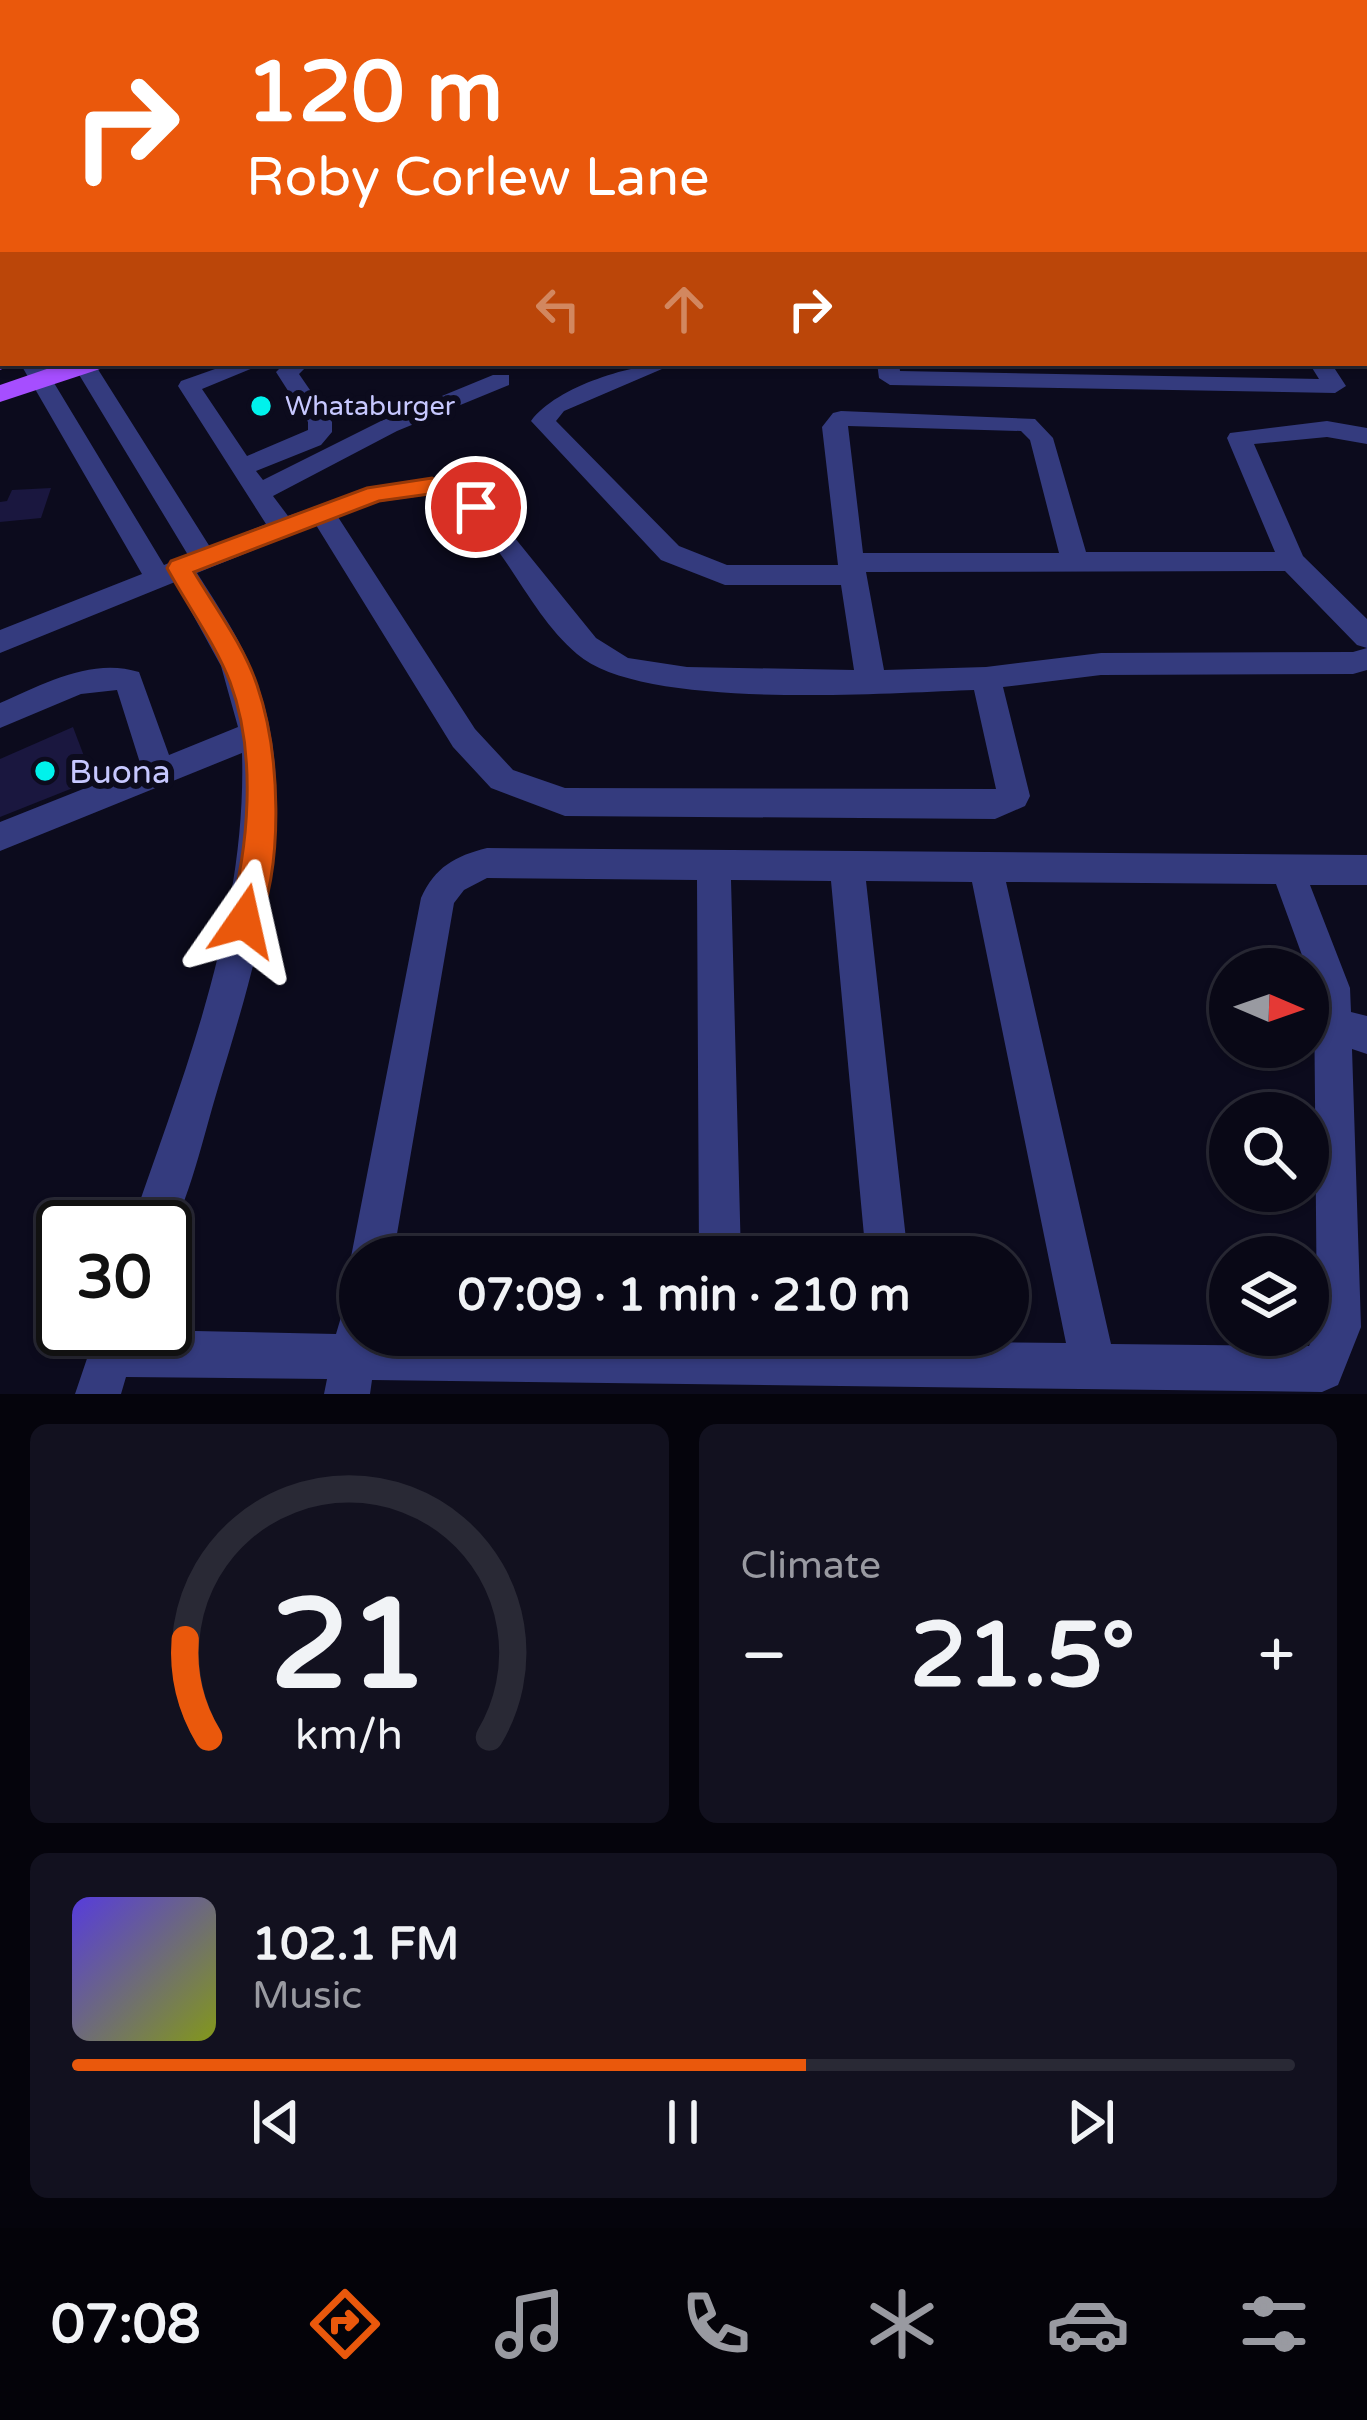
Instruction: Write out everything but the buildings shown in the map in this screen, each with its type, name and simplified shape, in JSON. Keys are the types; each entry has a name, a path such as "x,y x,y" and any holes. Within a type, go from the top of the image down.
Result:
{"main road":[{"path":"0,394 35,372 73,366"}],"street":[{"path":"87,366 180,568 243,682 261,760 254,884 202,1073 161,1200"},
{"path":"246,366 189,386 282,528"},
{"path":"240,468 312,440 320,432 320,422 287,372 295,366"},
{"path":"301,366 355,446"},
{"path":"657,366 556,406 543,421 670,553 725,575 1075,562 1292,561"},
{"path":"888,366 890,378 946,372 1367,386"},
{"path":"1322,366 1335,386"},
{"path":"35,372 180,568"},
{"path":"258,493 389,426 501,380"},
{"path":"871,682 835,427 841,418 1027,424 1041,438 1075,562"},
{"path":"1367,436 1328,429 1239,438 1292,561 1367,637"},
{"path":"0,642 322,513 375,494 432,486 476,507 586,646 622,668 686,678 871,682 986,678 1101,664 1354,663 1367,658"},
{"path":"322,513 464,738 502,778 566,802 995,805 1014,796 986,678"},
{"path":"0,716 89,681 115,676 129,680 158,773"},
{"path":"0,837 255,734"},
{"path":"376,1236 438,898 467,868 487,863 1367,870"},
{"path":"714,866 720,1236"},
{"path":"847,867 885,1236"},
{"path":"986,869 1094,1370"},
{"path":"948,1356 1094,1370 1325,1382 1339,1327 1350,1030 1288,871"},
{"path":"109,1359 477,1356"}],"place":[{"name":"Whataburger","path":"261,406"},
{"name":"Buona","path":"45,771"}],"route":[{"path":"244,921 254,884 261,760 243,682 180,568 375,494 432,486 476,507"}]}
